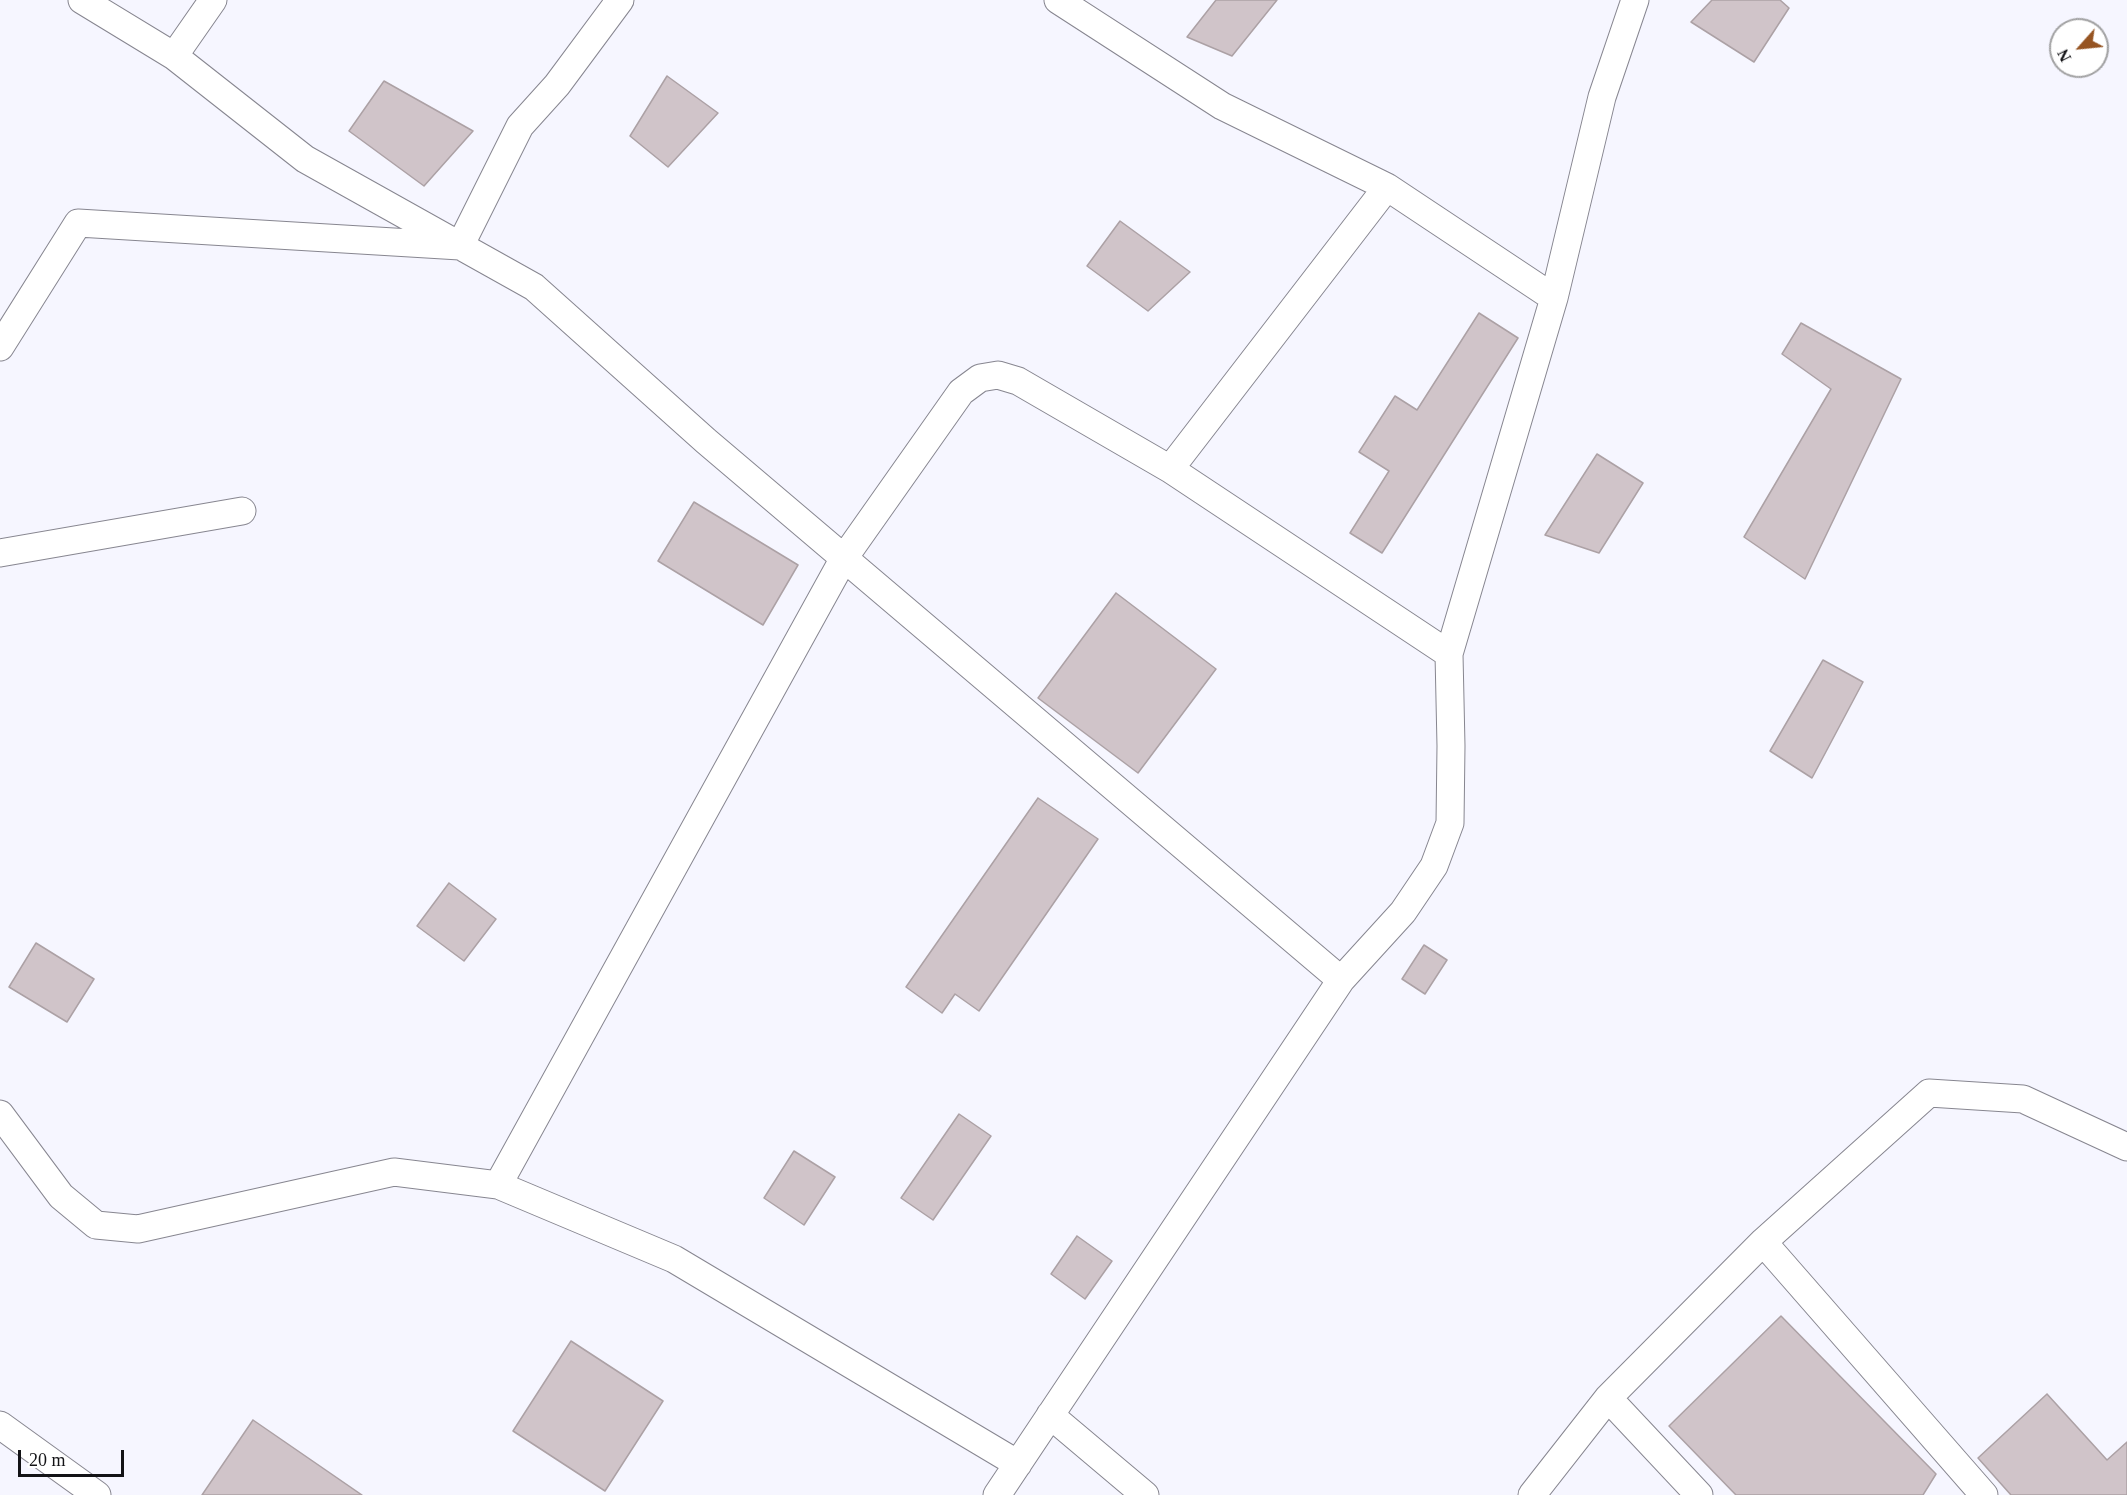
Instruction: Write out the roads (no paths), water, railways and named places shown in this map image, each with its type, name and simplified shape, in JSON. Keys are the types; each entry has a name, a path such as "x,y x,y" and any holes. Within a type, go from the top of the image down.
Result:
{"street":[{"path":"82,0 174,56 305,159 534,287 706,441 1341,980"},
{"path":"174,56 213,0"},
{"path":"460,246 520,126 557,85 620,0"},
{"path":"1058,0 1221,106 1388,187 1554,298"},
{"path":"997,1495 1341,980 1402,912 1434,866 1450,823 1449,654 1554,298 1602,97 1635,0"},
{"path":"1170,469 1388,187"},
{"path":"0,346 78,223 460,246"},
{"path":"498,1185 844,558 961,392 980,378 998,375 1018,381 1170,469 1449,654"},
{"path":"0,553 242,512"},
{"path":"1532,1495 1608,1398 1763,1242 1929,1093 2023,1099 2127,1147"},
{"path":"0,1114 61,1196 96,1224 138,1229 394,1172 498,1185 674,1259 1018,1464"},
{"path":"1763,1242 1984,1495"},
{"path":"1608,1398 1699,1495"},
{"path":"1050,1416 1145,1495"},
{"path":"0,1425 97,1495"}]}
